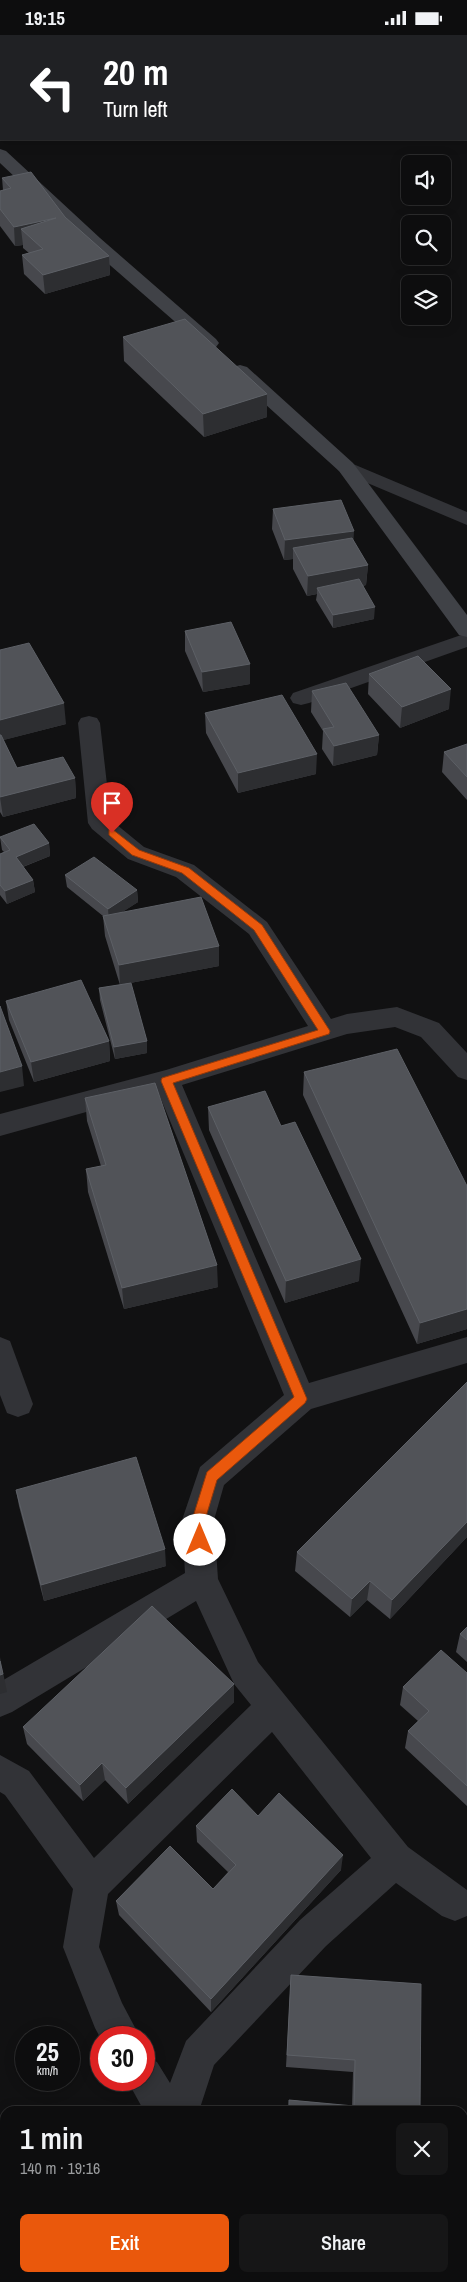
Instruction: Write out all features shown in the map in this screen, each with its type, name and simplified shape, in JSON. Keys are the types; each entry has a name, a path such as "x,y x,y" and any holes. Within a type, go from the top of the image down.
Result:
{"main road":[{"path":"0,155 87,236 227,358 346,467 467,630"}],"street":[{"path":"346,467 467,519"},
{"path":"301,699 467,639"},
{"path":"89,723 100,823 136,853 185,871 258,928 325,1031"},
{"path":"0,1125 166,1081 348,1024 397,1017 430,1031 467,1070"},
{"path":"166,1081 301,1399"},
{"path":"0,1350 18,1403"},
{"path":"455,1903 395,1860 246,1673 202,1579 198,1520 211,1477 301,1399 467,1350"},
{"path":"0,1701 202,1579"},
{"path":"114,2026 108,2015 81,1947 92,1885 273,1707"},
{"path":"0,1772 17,1783 92,1885"},
{"path":"182,2106 199,2054 313,1933 395,1860"},
{"path":"154,2091 163,2106"}],"building":[{"path":"31,172 65,217 109,256 43,275 22,255 43,249 21,229 56,218 14,227 0,209 0,191 11,188 2,178"},
{"path":"185,319 267,394 203,414 123,337"},
{"path":"341,500 354,531 285,540 273,509"},
{"path":"352,538 368,565 308,576 293,548"},
{"path":"359,579 375,607 333,615 317,588"},
{"path":"231,622 250,664 202,672 185,631"},
{"path":"29,643 64,703 0,720 0,650"},
{"path":"418,656 451,689 402,707 369,674"},
{"path":"346,683 379,735 334,746 323,729 334,727 312,691"},
{"path":"282,695 317,754 238,773 205,713"},
{"path":"0,735 17,768 63,757 75,778 0,797"},
{"path":"467,744 467,777 444,752"},
{"path":"34,824 49,843 16,857 33,880 5,891 0,885 0,854 10,850 0,837"},
{"path":"94,857 137,890 108,909 65,875"},
{"path":"201,897 219,946 119,965 103,916"},
{"path":"81,980 109,1041 31,1062 6,1001"},
{"path":"131,983 147,1041 114,1047 99,988"},
{"path":"0,1006 22,1066 0,1072"},
{"path":"397,1049 467,1186 467,1309 420,1323 304,1072"},
{"path":"155,1083 217,1265 122,1288 86,1169 106,1165 85,1098"},
{"path":"265,1091 281,1126 295,1122 361,1259 286,1281 208,1107"},
{"path":"467,1382 467,1522 392,1600 370,1581 352,1599 297,1552"},
{"path":"136,1457 165,1549 41,1585 16,1490"},
{"path":"152,1606 234,1684 126,1788 102,1763 80,1785 23,1727"},
{"path":"467,1627 467,1640 460,1634"},
{"path":"441,1650 467,1673 467,1786 408,1731 429,1711 403,1687"},
{"path":"0,1661 3,1674 0,1675"},
{"path":"232,1789 258,1816 279,1793 343,1855 211,1999 116,1901 170,1846 213,1889 236,1865 196,1826"},
{"path":"291,1975 421,1984 420,2106 354,2106 355,2060 287,2055"},
{"path":"289,2100 354,2106 289,2106"}],"route":[{"path":"112,833 136,853 185,871 258,928 325,1031 166,1081 301,1399 211,1477 198,1520 200,1540"}]}
